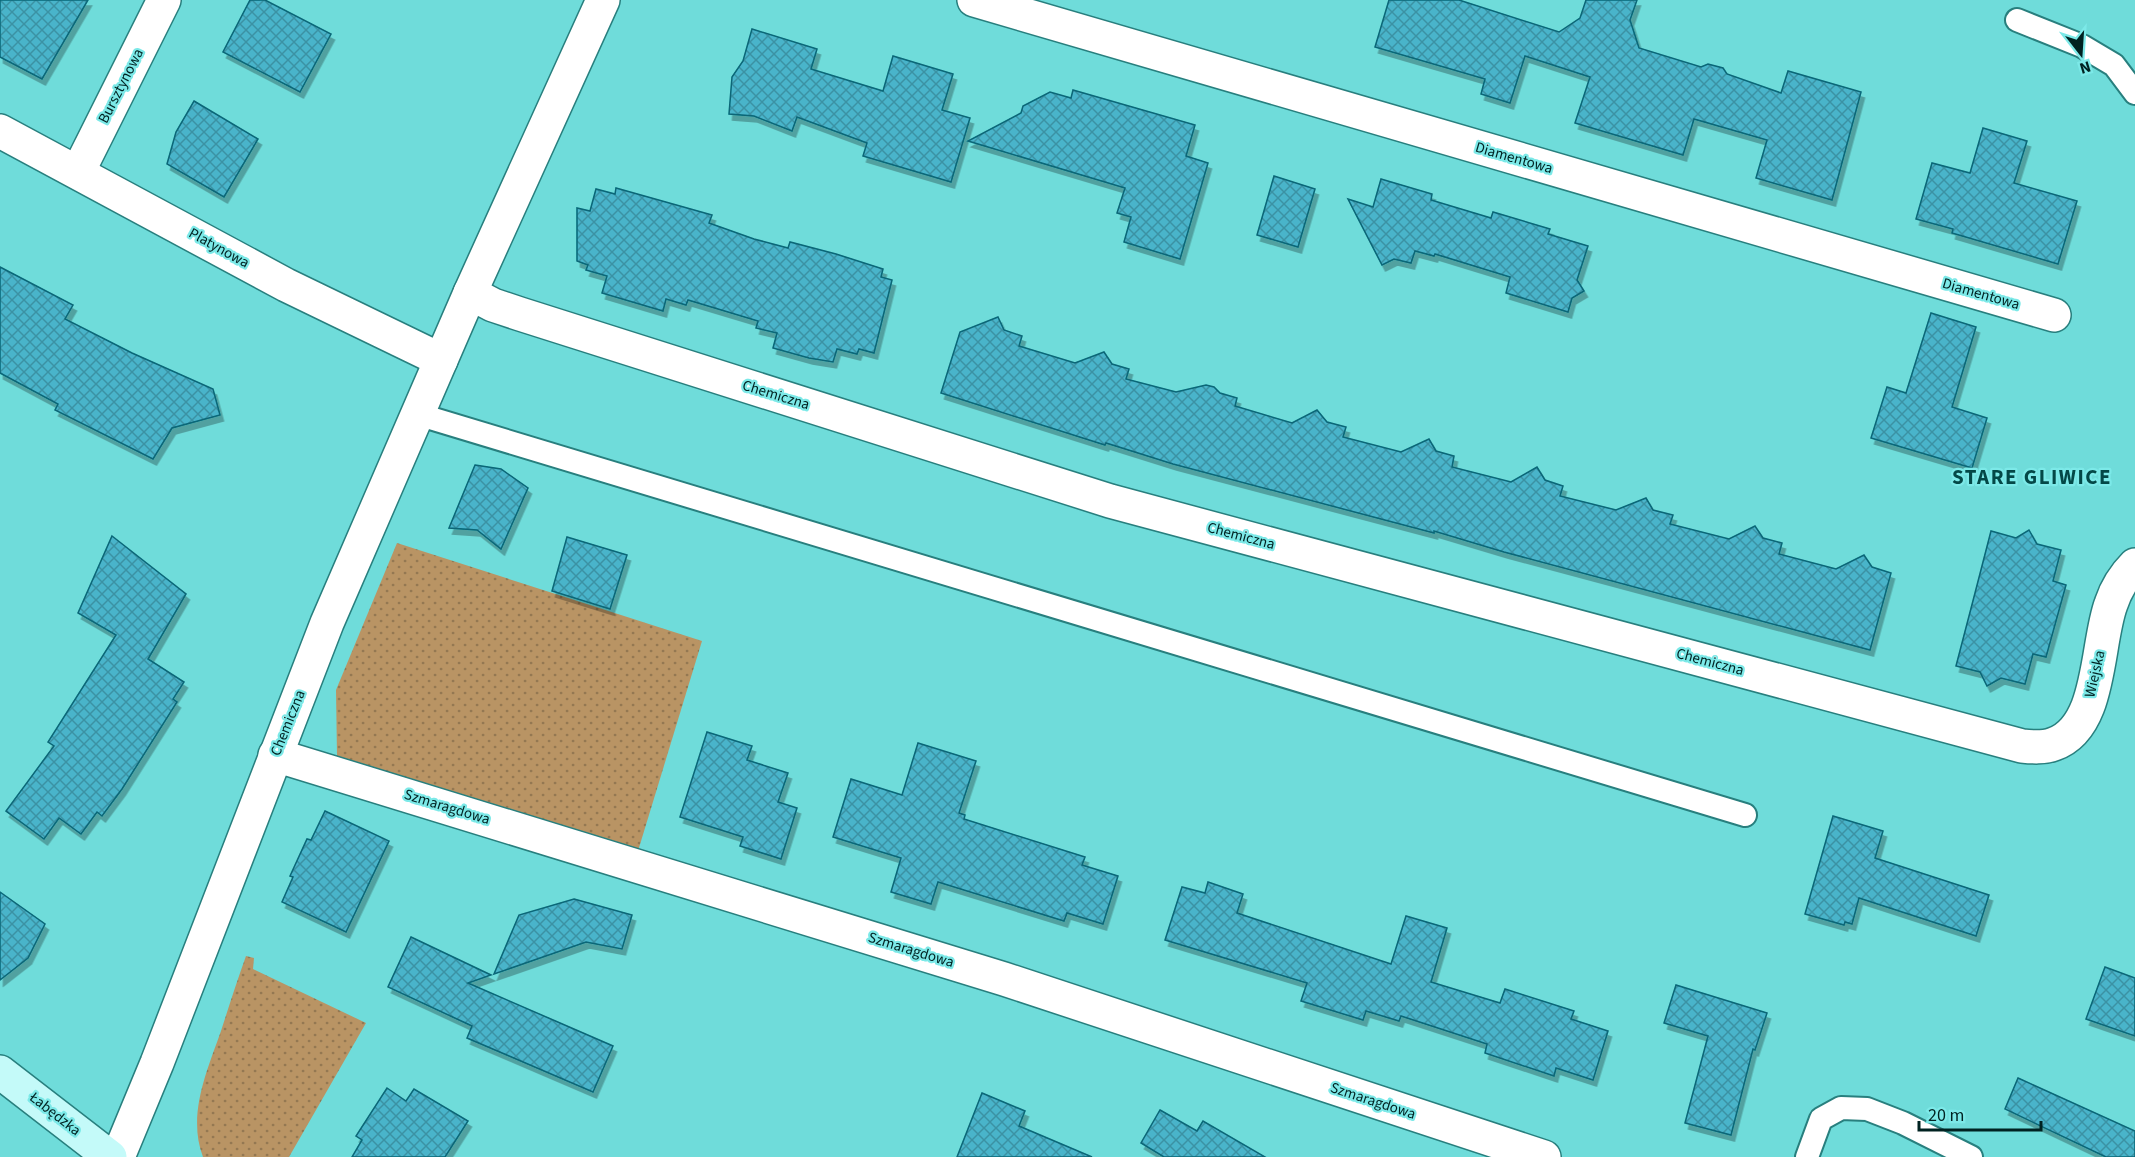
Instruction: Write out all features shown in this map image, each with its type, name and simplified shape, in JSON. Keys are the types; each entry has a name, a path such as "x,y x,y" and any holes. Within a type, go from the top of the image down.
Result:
{"street":[{"name":"Bursztynowa","path":"78,172 164,0"},
{"name":"Chemiczna","path":"118,1157 157,1063 327,623 470,293 603,0"},
{"name":"Diamentowa","path":"974,0 2054,315"},
{"name":"Platynowa","path":"0,131 286,285 441,360"},
{"name":"Chemiczna","path":"470,293 493,305 520,314 1110,501 2022,746"},
{"name":"Wiejska","path":"2022,746 2038,747 2054,744 2068,736 2080,723 2092,696 2110,605 2125,575 2135,565"},
{"name":"Szmaragdowa","path":"275,755 1004,979 1544,1157"},
{"name":"Łabędzka","path":"0,1072 110,1157"}],"lane":[{"path":"2018,20 2082,46 2114,64 2135,93"},
{"path":"417,414 1745,815"},
{"path":"1807,1157 1821,1119 1841,1108 1867,1109 1903,1123 1971,1157"}],"shaded area":[{"path":"397,543 702,641 638,851 337,756 336,690"},
{"path":"246,956 254,958 253,969 366,1023 289,1157 203,1157 197,1125 201,1093"}],"building":[{"path":"0,0 88,0 42,79 0,57"},
{"path":"250,0 265,0 331,34 300,92 223,52"},
{"path":"1389,0 1459,0 1559,32 1580,18 1586,0 1637,0 1630,20 1639,48 1701,67 1708,64 1723,68 1727,74 1781,93 1788,71 1861,92 1832,200 1756,178 1767,140 1694,119 1683,155 1575,123 1590,77 1525,56 1510,103 1481,94 1485,79 1375,47"},
{"path":"752,29 817,49 811,69 883,91 893,56 953,74 942,110 970,118 951,182 863,156 867,143 797,117 792,131 754,116 729,114 732,77 743,61"},
{"path":"1073,90 1195,125 1186,156 1208,163 1180,259 1124,242 1131,217 1117,213 1125,188 968,141 1021,113 1023,106 1050,92 1071,98"},
{"path":"194,101 258,139 224,197 167,164 176,132"},
{"path":"1983,128 2027,141 2014,183 2077,201 2058,264 1952,233 1953,229 1916,219 1932,163 1970,173"},
{"path":"1274,176 1315,189 1298,247 1257,235"},
{"path":"1381,179 1432,194 1431,200 1491,218 1493,212 1550,229 1548,234 1588,246 1577,280 1584,291 1572,298 1568,312 1506,293 1510,277 1435,254 1434,256 1415,251 1411,263 1394,259 1382,265 1348,199 1373,207"},
{"path":"616,188 712,215 709,223 754,239 788,248 790,242 883,269 881,277 892,280 874,353 859,349 857,354 837,349 833,362 809,358 773,348 777,333 756,328 758,321 688,300 686,305 666,299 663,311 602,293 607,276 586,270 588,265 577,261 577,208 590,211 596,189 615,194"},
{"path":"0,267 73,305 65,319 132,353 213,389 220,415 172,428 153,459 55,410 58,404 0,373"},
{"path":"1931,313 1976,327 1952,407 1987,418 1972,468 1871,438 1887,387 1906,393"},
{"path":"998,317 1004,330 1022,336 1019,346 1075,363 1104,352 1112,364 1129,369 1126,379 1176,392 1206,385 1214,387 1220,393 1237,398 1235,406 1292,423 1317,410 1327,422 1346,427 1343,437 1401,452 1429,439 1436,451 1454,456 1452,467 1511,482 1537,467 1545,480 1563,486 1560,496 1616,510 1646,498 1653,510 1673,515 1670,524 1729,539 1755,526 1763,538 1782,543 1779,554 1836,569 1864,555 1872,567 1891,573 1870,650 1504,552 1434,531 1434,533 1173,464 941,393 960,332"},
{"path":"475,465 501,469 528,488 501,549 477,530 449,528"},
{"path":"2029,530 2037,544 2061,550 2053,581 2066,585 2046,657 2033,654 2025,684 2001,678 1987,686 1980,672 1956,666 1991,531 2016,538"},
{"path":"112,536 186,594 148,659 184,682 173,699 177,702 122,789 102,816 97,812 81,834 59,818 44,839 6,811 54,746 48,742 116,635 78,613"},
{"path":"567,537 627,555 610,609 552,591"},
{"path":"707,732 752,746 747,760 788,773 778,802 797,808 781,859 740,846 743,837 680,817"},
{"path":"918,743 976,761 959,813 965,815 964,819 1085,857 1082,865 1118,876 1103,924 1067,913 1064,921 938,882 931,904 891,892 901,858 833,837 851,779 902,795"},
{"path":"325,811 389,841 346,932 282,902 293,877 290,876 307,839 311,840"},
{"path":"1833,816 1883,831 1875,858 1989,895 1976,936 1859,898 1852,924 1845,922 1844,925 1805,914"},
{"path":"1208,882 1243,894 1237,913 1391,964 1406,916 1447,928 1431,982 1500,1003 1505,989 1574,1011 1571,1019 1608,1031 1593,1080 1556,1068 1554,1076 1485,1053 1487,1044 1401,1016 1399,1021 1366,1011 1363,1020 1301,1001 1307,983 1165,940 1182,887 1205,893"},
{"path":"0,892 45,924 28,958 0,980"},
{"path":"574,899 632,915 622,949 586,942 494,974 519,915"},
{"path":"411,937 491,975 468,983 613,1046 593,1092 467,1038 472,1026 388,987"},
{"path":"2105,967 2135,978 2135,1036 2086,1019"},
{"path":"1676,985 1767,1013 1755,1050 1753,1049 1731,1135 1685,1123 1708,1036 1664,1023"},
{"path":"2018,1078 2135,1131 2135,1157 2106,1157 2005,1109"},
{"path":"387,1088 406,1101 414,1089 468,1121 445,1157 352,1157 362,1140 356,1136"},
{"path":"982,1093 1025,1111 1019,1126 1092,1157 957,1157"},
{"path":"1160,1110 1197,1131 1203,1121 1265,1157 1164,1157 1141,1143"}],"district":[{"name":"STARE GLIWICE","path":"2032,477"}]}
